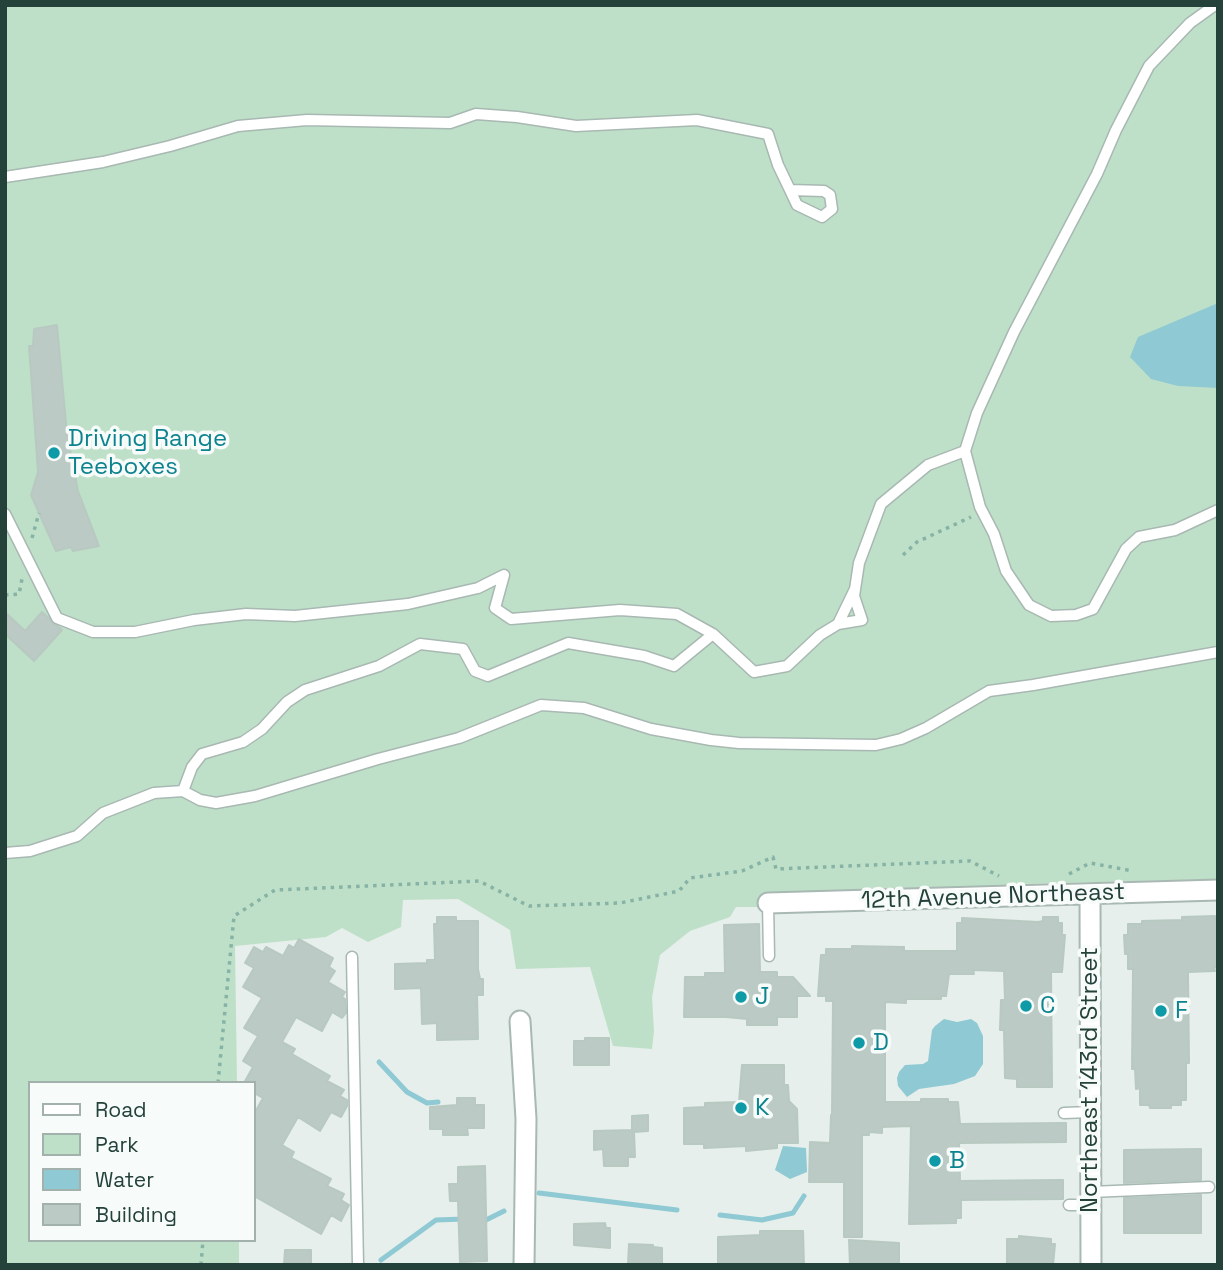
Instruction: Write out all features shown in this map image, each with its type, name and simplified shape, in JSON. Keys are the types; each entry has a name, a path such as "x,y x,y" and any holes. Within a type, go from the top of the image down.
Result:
{"street":[{"name":"12th Avenue Northeast","path":"768,903 1218,890"},
{"name":"Northeast 143rd Street","path":"1090,895 1091,1265"},
{"path":"520,1021 526,1119 524,1265"}],"lane":[{"path":"1215,5 1190,23 1150,66 1014,332 977,413 965,451 983,512 994,534 1006,571 1030,605 1051,616 1076,615 1093,610 1126,549 1139,537 1175,530 1218,510"},
{"path":"5,177 103,162 238,126 307,120 450,123 476,114 576,126 697,120 768,134 790,190"},
{"path":"5,514 57,618 93,632 135,632 194,620 246,614 295,617 408,604 478,588 504,575 495,608 511,619 620,610 677,614 713,634 754,672 787,666 820,635 838,624 862,621 854,596 859,564 881,504 928,465 965,451"},
{"path":"838,624 855,589"},
{"path":"183,791 192,767 202,754 243,742 262,729 287,702 305,690 379,666 420,643 463,649 475,671 488,676 568,643 645,656 674,666 713,634"},
{"path":"5,853 30,851 77,836 103,813 154,793 183,791 200,800 216,803 255,796 459,738 541,705 584,708 651,729 711,740 739,743 876,745 901,739 926,728 989,691 1218,652"},
{"path":"768,903 769,956"},
{"path":"352,957 359,1265"},
{"path":"1064,1113 1090,1112"},
{"path":"1069,1205 1091,1198 1209,1187"}],"path":[{"path":"903,555 917,542 983,512"},
{"path":"218,1081 234,916 275,890 479,881 529,906 620,903 680,891 691,878 743,871 773,857 776,869 970,861 998,876 1010,876"},
{"path":"1060,874 1073,874 1090,863 1133,871"},
{"path":"201,1265 203,1242"}],"green space":[{"path":"5,5 1218,5 1218,879 1022,884 773,907 736,907 730,917 690,931 660,955 652,997 652,1049 613,1046 590,967 516,969 510,930 458,899 403,900 401,927 368,942 342,928 326,937 235,946 237,1081 28,1081 28,1242 239,1242 239,1265 5,1265"}],"water":[{"path":"1218,303 1218,388 1178,386 1151,379 1130,357 1138,337"},
{"path":"944,1019 957,1022 971,1019 977,1023 983,1036 983,1064 975,1076 954,1084 919,1089 907,1097 898,1086 899,1072 905,1065 928,1061 932,1030"},
{"path":"783,1146 806,1148 807,1172 790,1179 775,1170"}],"building":[{"name":"Driving Range Teeboxes","path":"57,325 67,434 78,491 99,546 73,551 71,547 56,551 31,495 38,472 29,346 33,346 34,329"},
{"path":"5,612 25,631 42,612 62,630 34,661 5,634"},
{"name":"F","path":"1215,916 1215,920 1218,920 1218,967 1214,967 1215,971 1188,972 1189,1063 1186,1063 1186,1100 1181,1100 1181,1105 1171,1105 1171,1108 1140,1105 1140,1088 1136,1089 1135,1069 1132,1069 1133,969 1128,969 1124,935 1128,935 1128,924"},
{"path":"437,917 456,917 456,921 478,921 478,969 480,979 483,979 483,995 477,995 478,1039 437,1040 437,1023 422,1024 421,988 395,989 395,964 427,963 427,960 435,960 434,924 437,924"},
{"path":"1043,917 1058,917 1058,923 1062,923 1062,935 1065,935 1062,972 1051,972 1052,1087 1017,1087 1017,1079 1005,1078 1004,1030 1000,1030 1001,1000 1005,1000 1004,971 973,970 974,974 949,974 946,996 941,996 941,999 906,999 906,1003 885,1002 885,1102 948,1099 948,1102 958,1102 960,1124 1066,1123 1066,1142 959,1143 960,1181 1063,1180 1063,1199 961,1200 961,1218 956,1218 956,1223 909,1224 911,1126 882,1127 882,1133 869,1132 869,1135 862,1135 862,1237 844,1237 844,1182 809,1182 810,1142 830,1143 832,1115 833,1001 826,1001 826,996 818,996 821,955 826,955 826,949 852,949 852,946 904,947 904,951 957,951 957,923 962,923 962,918 1038,922 1043,921"},
{"name":"J","path":"759,924 760,972 777,972 777,977 793,977 810,996 797,996 797,1017 777,1017 777,1025 747,1025 747,1019 684,1017 685,977 725,973 724,925"},
{"path":"299,939 333,958 329,967 335,971 328,982 345,992 342,997 345,999 346,1013 342,1018 332,1012 322,1031 296,1017 282,1042 295,1049 292,1054 330,1076 327,1081 344,1090 340,1096 347,1100 341,1117 331,1112 320,1131 298,1117 282,1145 294,1152 291,1158 331,1179 327,1186 344,1194 341,1200 349,1205 341,1221 331,1215 321,1234 256,1197 256,1110 263,1098 256,1094 256,1081 245,1081 253,1067 243,1061 258,1036 244,1028 262,998 243,987 254,968 245,963 254,947 263,952 266,947 283,956 289,945 294,948"},
{"path":"585,1038 609,1038 609,1065 574,1065 574,1041 585,1041"},
{"name":"K","path":"742,1065 784,1065 784,1085 788,1085 789,1101 797,1109 798,1143 777,1143 777,1148 746,1151 746,1146 704,1148 704,1144 684,1144 684,1108 705,1107 705,1103 739,1102"},
{"path":"457,1098 475,1098 475,1105 484,1105 484,1128 467,1128 468,1135 443,1135 443,1129 430,1129 430,1107 457,1105"},
{"path":"648,1115 648,1131 634,1132 635,1157 628,1157 628,1166 604,1166 603,1149 594,1150 594,1131 632,1130 632,1116"},
{"path":"1201,1149 1201,1180 1124,1183 1124,1150"},
{"path":"485,1166 487,1261 460,1262 458,1201 450,1201 449,1184 458,1184 458,1167"},
{"path":"1201,1195 1201,1233 1124,1233 1124,1198"},
{"path":"605,1223 606,1228 610,1228 610,1248 574,1245 574,1224"},
{"path":"760,1231 803,1231 804,1265 718,1265 718,1237 760,1235"},
{"path":"1019,1236 1051,1239 1051,1244 1055,1244 1053,1265 1007,1265 1007,1239 1019,1239"},
{"path":"849,1240 899,1243 899,1262 897,1265 850,1265"},
{"path":"629,1244 662,1248 662,1265 628,1265"},
{"path":"285,1250 311,1250 311,1265 284,1265"}],"waterway":[{"path":"379,1062 407,1092 427,1103 438,1102"},
{"path":"539,1193 677,1210"},
{"path":"720,1215 762,1220 793,1213 804,1196"},
{"path":"481,1220 504,1211"},
{"path":"381,1260 436,1220 464,1219"}],"place":[{"name":"Driving Range Teeboxes","path":"54,453"},
{"name":"J","path":"741,997"},
{"name":"C","path":"1026,1006"},
{"name":"F","path":"1161,1011"},
{"name":"D","path":"859,1043"},
{"name":"K","path":"741,1108"},
{"name":"B","path":"935,1161"}]}
